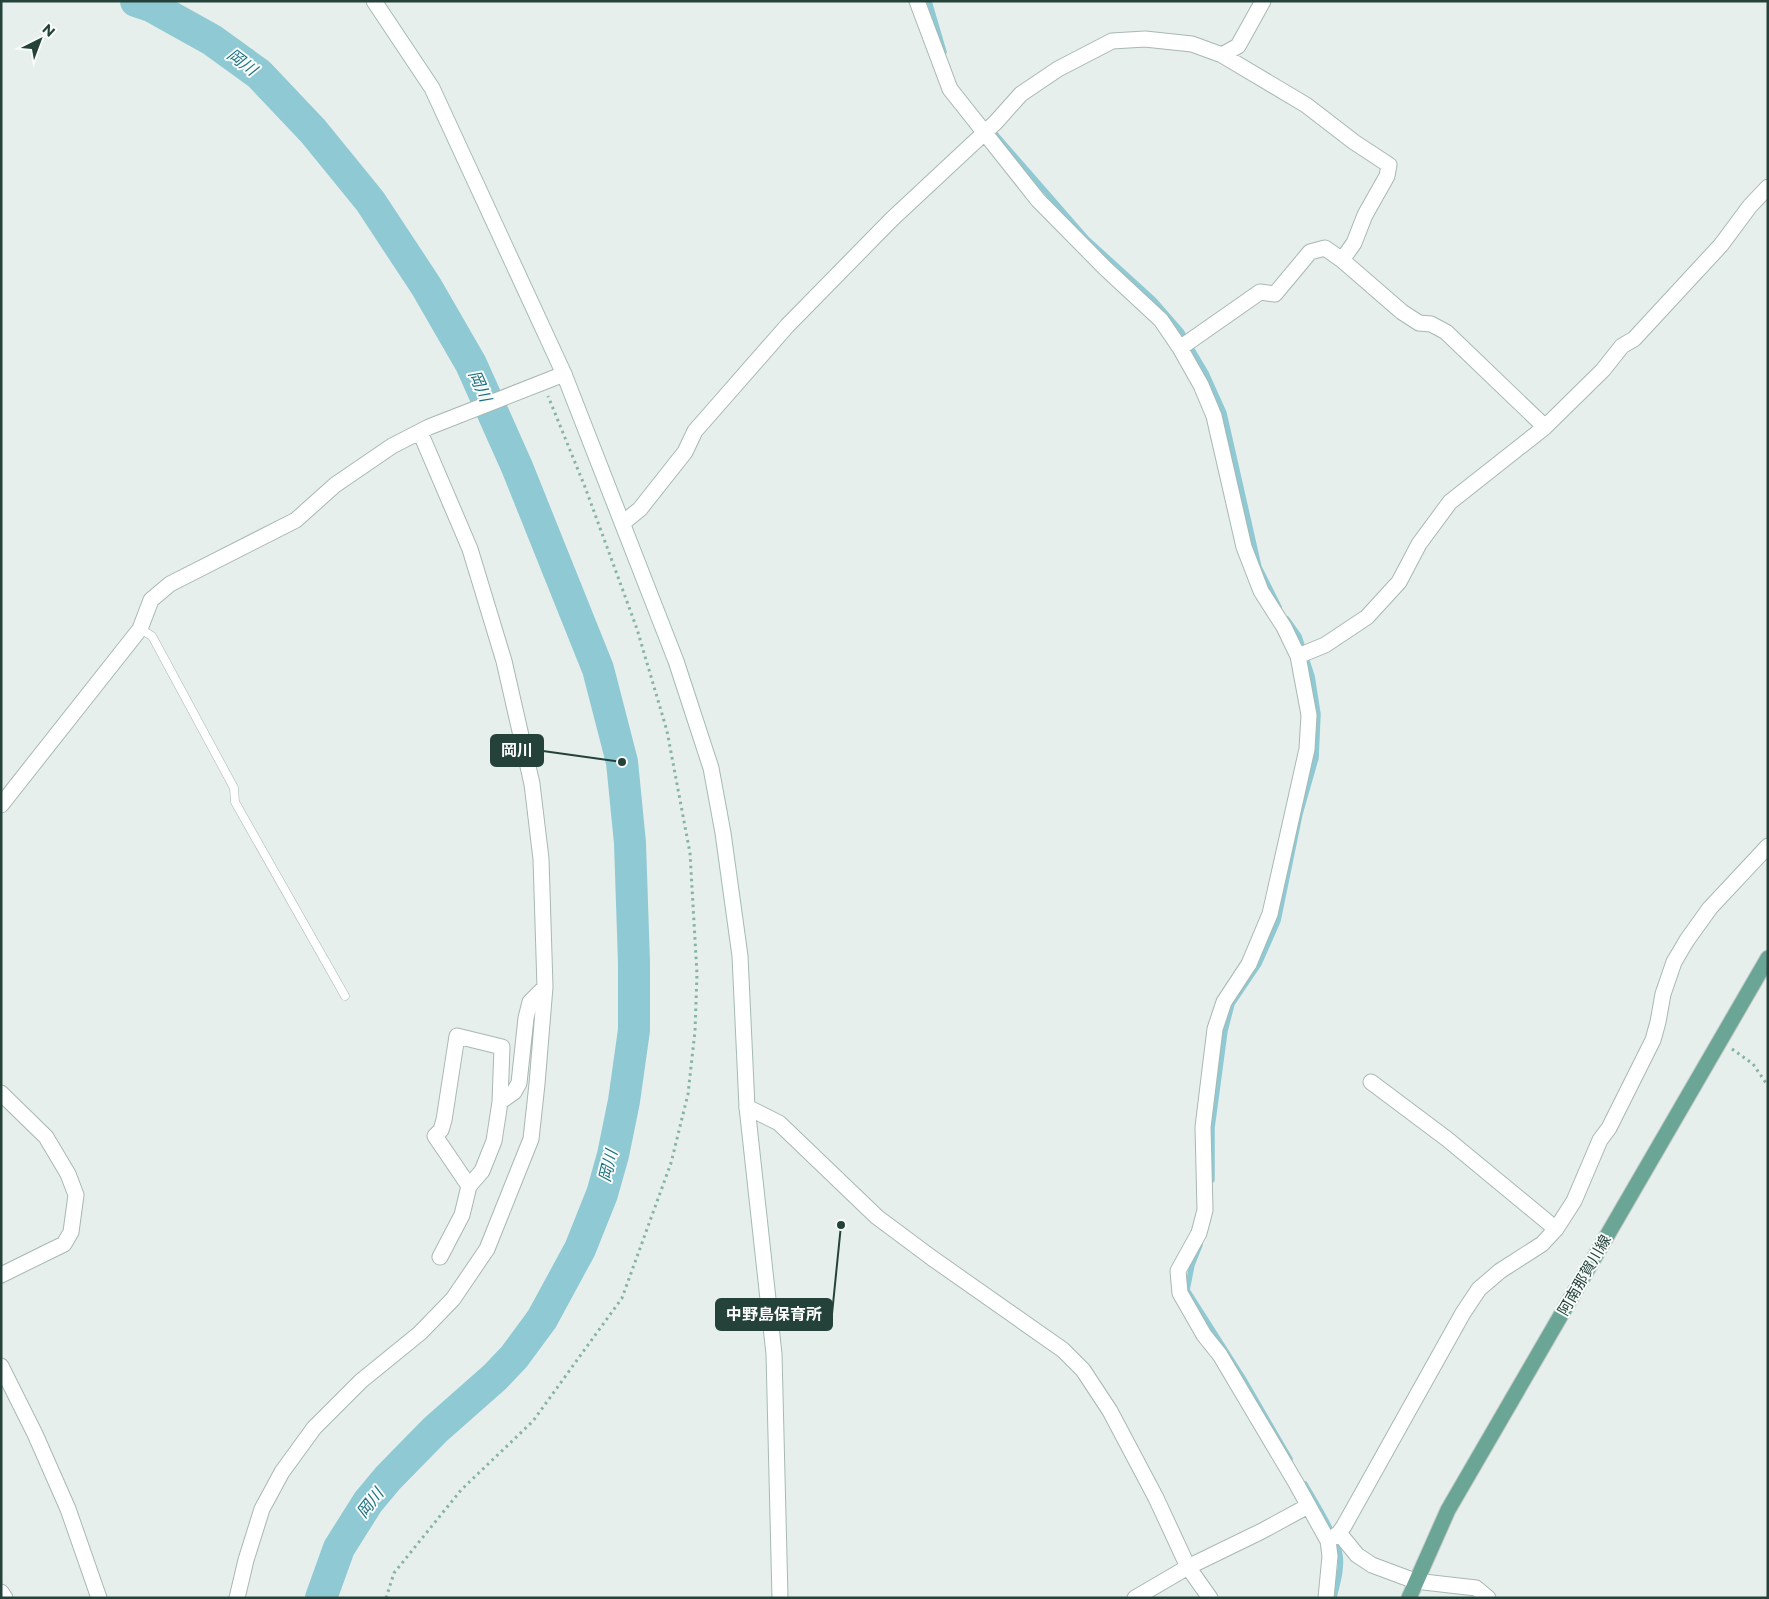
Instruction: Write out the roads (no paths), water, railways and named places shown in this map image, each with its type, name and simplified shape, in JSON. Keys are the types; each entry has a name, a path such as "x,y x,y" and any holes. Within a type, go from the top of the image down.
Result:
{"main road":[{"name":"阿南那賀川線","path":"1409,1598 1415,1581 1457,1494 1768,958"}],"street":[{"path":"374,1 432,88 564,374 676,660 711,768 724,833 740,956 747,1107 774,1354 780,1598"},
{"path":"917,1 950,89 1038,200 1105,268 1161,320 1180,348 1201,385 1214,416 1244,547 1261,590 1284,627 1298,656 1309,715 1307,749 1270,914 1249,964 1224,1002 1215,1029 1203,1128 1205,1210 1199,1232 1178,1271 1180,1293 1204,1335 1220,1355 1308,1506 1333,1538 1372,1565 1415,1581 1476,1588 1488,1598"},
{"path":"1222,56 1238,46 1264,1"},
{"path":"623,523 640,509 685,452 695,431 787,326 892,219 984,133 1021,94 1058,69 1112,41 1145,39 1192,44 1222,56 1306,105 1354,142 1389,165 1387,176 1365,215 1354,243 1342,260"},
{"path":"1298,656 1325,645 1367,617 1399,582 1419,544 1450,502 1545,428 1603,370 1622,346 1641,332 1721,245 1750,206 1768,187"},
{"path":"1180,348 1260,292 1276,294 1310,252 1325,248 1342,260 1402,312 1418,323 1431,324 1446,332 1545,428"},
{"path":"1,805 140,629 151,600 170,584 296,520 335,485 392,446 425,430 564,374"},
{"path":"237,1598 246,1560 262,1509 282,1472 314,1428 361,1381 420,1333 454,1299 487,1249 531,1139 545,987 540,859 532,784 504,661 470,549 425,430"},
{"path":"1326,1598 1333,1538 1463,1313 1479,1289 1500,1271 1542,1244 1556,1229 1574,1200 1600,1140 1609,1128 1653,1040 1663,994 1674,962 1710,908 1768,846"},
{"path":"500,1102 514,1092 518,1082 526,1018 530,1002 545,987"},
{"path":"440,1257 462,1215 469,1186 482,1171 494,1140 500,1102 502,1047 457,1036 442,1130 435,1136 469,1186"},
{"path":"1371,1082 1447,1139 1556,1229"},
{"path":"1,1093 46,1137 68,1174 76,1195 71,1232 64,1244 1,1275"},
{"path":"747,1107 779,1123 877,1217 1063,1350 1083,1370 1110,1411 1156,1498 1188,1566 1210,1598"},
{"path":"1,1366 35,1434 68,1509 99,1598"},
{"path":"1136,1598 1188,1566 1262,1531 1308,1506"},
{"path":"1,1592 5,1598"}],"lane":[{"path":"140,629 152,636 234,788 235,802 345,996"}],"waterway":[{"name":"岡川","path":"136,1 151,6 212,40 259,74 313,131 370,201 426,286 471,364 517,467 598,669 622,762 630,843 634,1030 624,1101 613,1155 602,1194 580,1249 542,1319 514,1357 495,1377 435,1430 388,1478 368,1502 339,1548 321,1598"},
{"path":"929,1 944,52"},
{"path":"991,129 1087,239 1154,300 1181,331 1206,373 1224,413 1259,567 1279,607"},
{"path":"1212,1180 1212,1128 1225,1031 1232,1004 1259,964 1278,921 1300,814 1316,758 1318,714 1312,676 1299,636 1287,619"},
{"path":"1200,1245 1192,1265 1187,1290 1243,1378 1290,1459"},
{"path":"1305,1484 1335,1539 1340,1555 1339,1577 1334,1598"}],"place":[{"name":"岡川","path":"622,762"},
{"name":"中野島保育所","path":"841,1225"}]}
